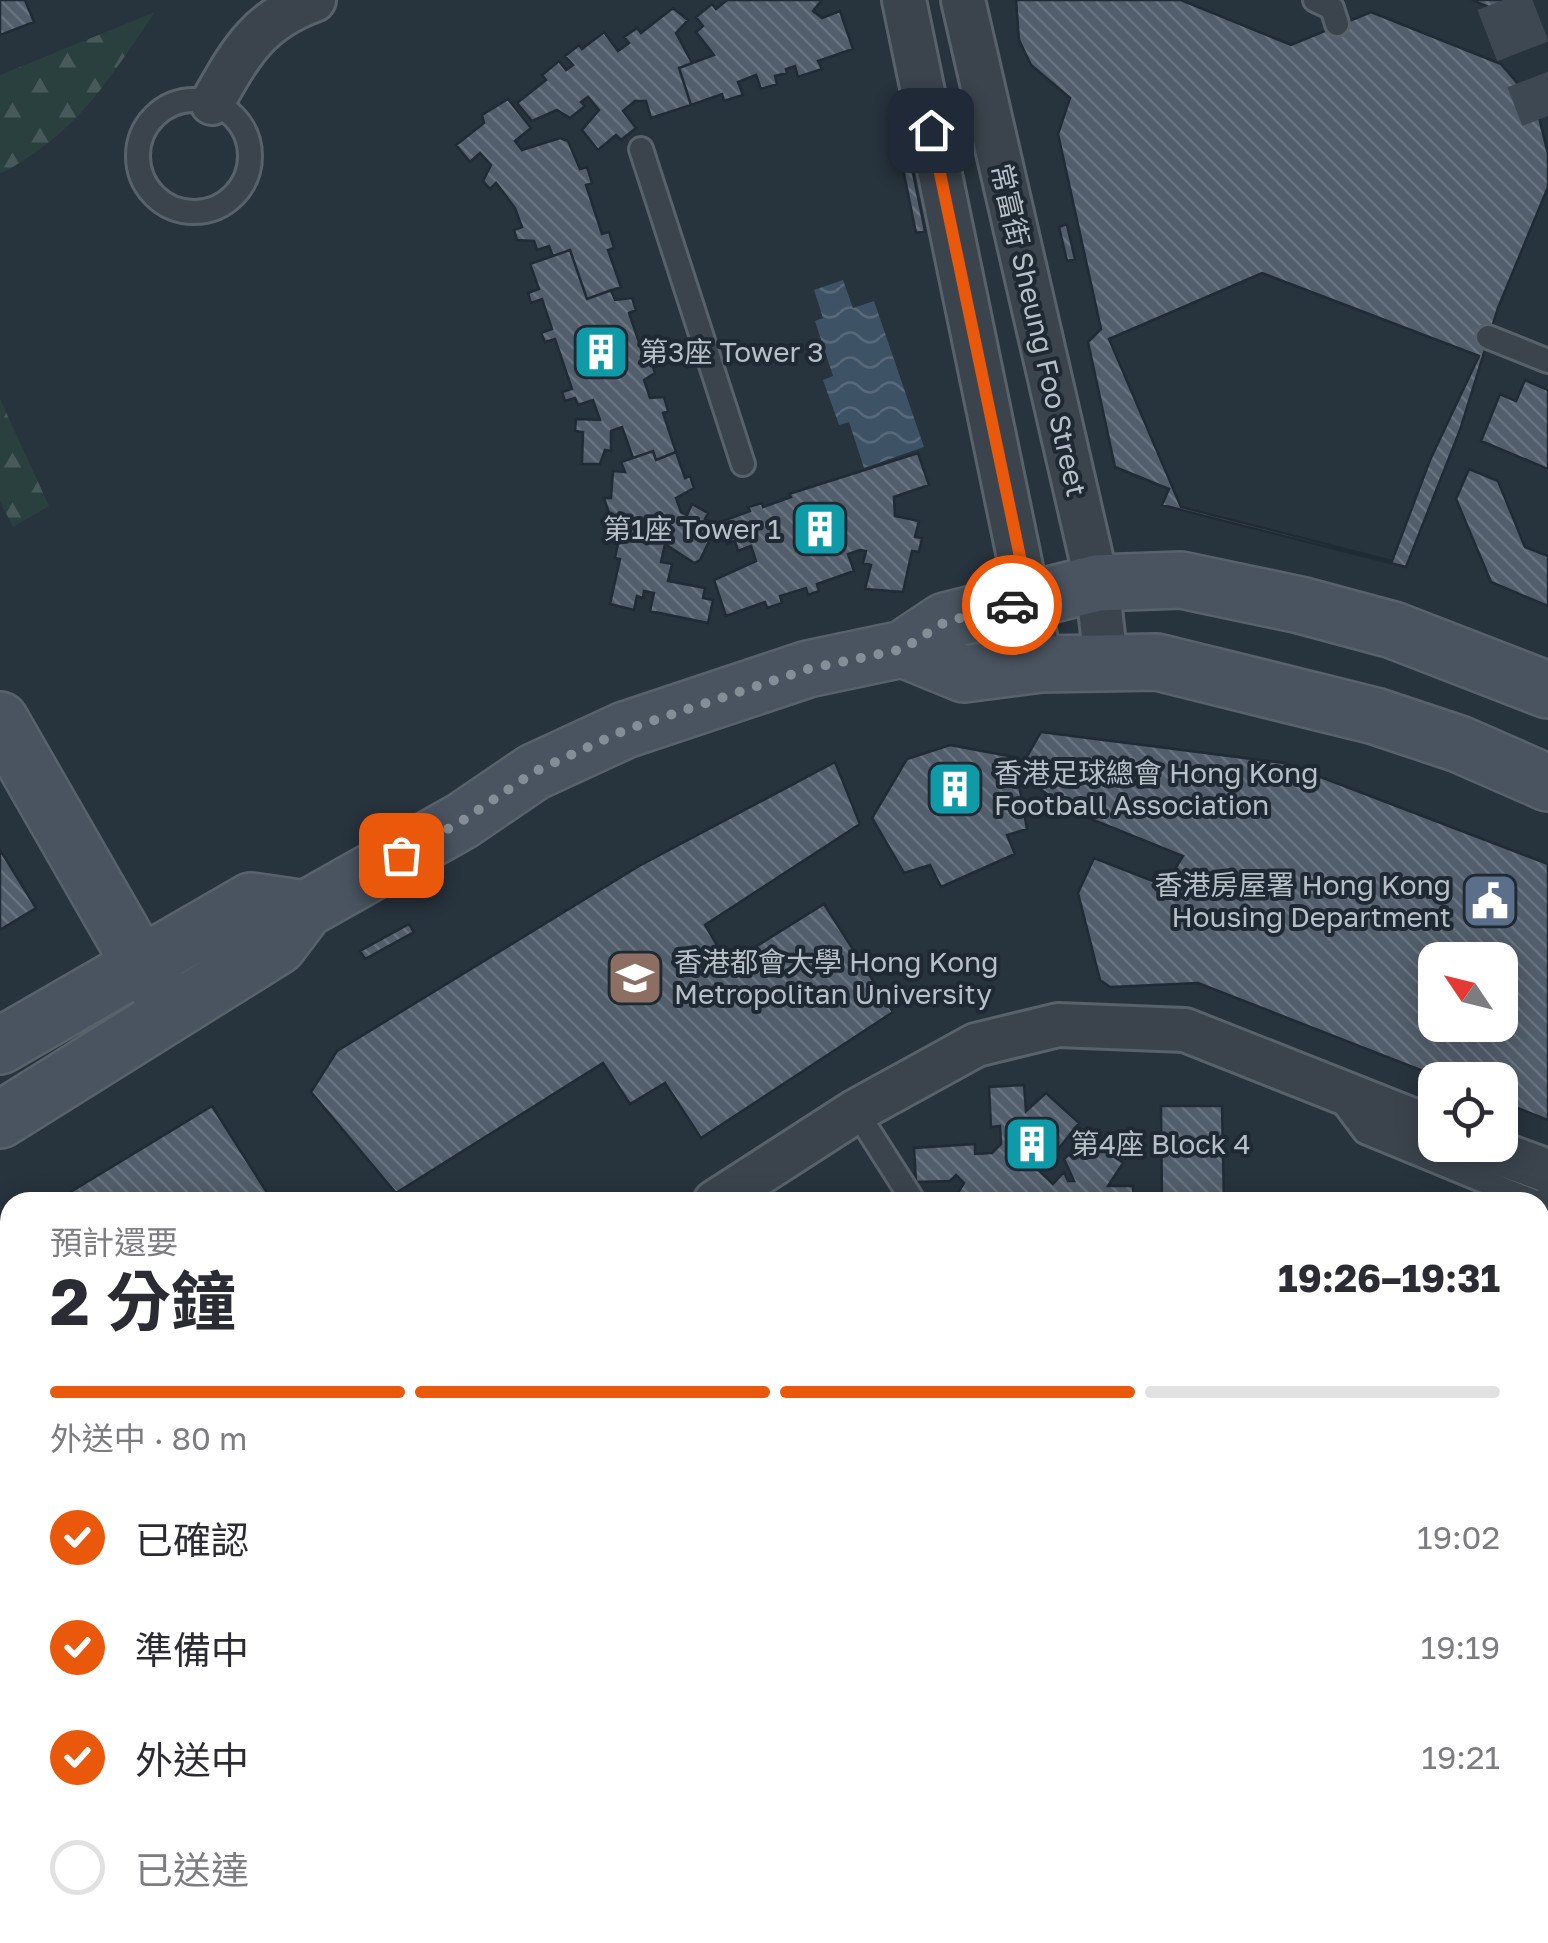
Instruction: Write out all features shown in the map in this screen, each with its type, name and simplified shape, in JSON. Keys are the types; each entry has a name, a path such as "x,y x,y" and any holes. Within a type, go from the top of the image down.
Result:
{"main road":[{"path":"0,1120 278,946 306,909 462,821 534,772 625,730 808,669 903,649 945,622 1097,583 1181,580 1393,630 1548,690"},
{"path":"903,649 964,674 1041,664 1157,662 1375,716 1459,744 1548,783"},
{"path":"0,720 140,962 174,1009"},
{"path":"0,1046 251,901 306,909"}],"street":[{"path":"212,103 252,37 283,12 314,0"},
{"path":"904,0 1041,664"},
{"name":"常富街 Sheung Foo Street","path":"963,0 1097,583 1106,661"},
{"path":"730,1192 856,1111 976,1045 1058,1024 1184,1030 1418,1122"},
{"path":"1518,1160 1548,1171"}],"lane":[{"path":"1316,0 1332,8 1337,24"},
{"path":"181,101 212,103 229,112 248,136 248,171 242,186 221,206 194,213 180,211 163,204 150,191 142,178 138,146 144,132 166,108 181,101"},
{"path":"641,149 743,464"},
{"path":"1488,337 1548,361"},
{"path":"1332,1089 1366,1132 1511,1192"},
{"path":"856,1111 908,1192"}],"green space":[{"path":"155,12 71,123 0,174 0,75"},
{"path":"0,399 49,506 13,527 0,501"}],"water":[{"path":"843,280 853,308 874,301 924,447 864,468 849,422 839,425 823,380 833,376 815,321 823,318 814,290"}],"building":[{"path":"0,0 25,0 34,22 0,35"},
{"path":"727,0 822,0 813,11 822,18 840,11 853,49 818,61 822,69 798,77 795,66 775,76 777,84 761,89 756,75 738,82 743,95 724,101 722,94 691,105 679,68 714,55 696,32 703,26 696,17 712,4 716,9"},
{"path":"1016,0 1181,0 1291,45 1371,12 1501,64 1536,105 1548,154 1548,187 1498,308 1460,430 1406,567 1162,505 1169,489 1115,467 1088,342 1101,329 1058,134 1070,98 1031,65 1019,40"},
{"path":"1472,0 1518,0 1507,15"},
{"path":"673,8 688,20 676,33 692,63 679,68 691,105 651,118 646,101 635,101 623,111 636,128 621,140 616,135 598,150 582,130 599,110 588,97 581,102 585,106 570,118 557,110 532,121 517,103 546,80 542,75 559,61 566,70 573,65 565,56 579,45 582,49 604,32 618,51 629,43 624,37 637,28 641,33"},
{"path":"508,99 531,128 515,141 522,150 560,138 568,141 580,169 587,167 592,183 586,185 602,234 609,232 614,248 608,250 621,287 587,299 570,250 553,256 549,246 537,250 534,241 517,240 514,230 522,227 515,208 496,183 490,189 483,181 491,165 480,153 470,162 456,145 484,123 482,115"},
{"path":"912,168 925,231 916,233 903,169"},
{"path":"1067,225 1075,259 1067,261 1059,227"},
{"name":"第3座 Tower 3","path":"570,250 587,299 611,290 615,300 632,298 636,310 629,313 646,363 651,361 655,373 644,380 650,398 664,397 668,411 663,413 676,452 656,460 653,451 633,458 622,427 611,431 611,451 605,450 600,464 582,464 583,432 575,431 576,419 600,420 593,400 578,405 575,398 565,401 562,392 572,389 555,339 545,342 541,333 552,329 542,299 531,303 528,293 539,289 530,264"},
{"path":"1262,273 1479,356 1430,460 1392,561 1181,507 1109,339"},
{"path":"1525,380 1548,390 1548,469 1481,441 1500,394 1516,401"},
{"path":"653,451 656,460 676,452 685,478 690,476 694,488 676,498 681,512 687,515 692,504 708,513 705,519 717,525 700,560 694,563 665,544 661,562 672,564 668,581 705,588 703,598 713,600 708,623 650,611 654,593 644,591 643,598 637,596 634,610 610,604 620,559 615,558 620,534 625,535 626,517 610,516 604,498 611,498 613,471 625,472 621,462"},
{"name":"第1座 Tower 1","path":"918,453 929,485 894,497 895,516 919,521 915,537 922,538 919,552 912,551 903,592 865,589 871,565 863,563 866,551 860,550 848,554 854,571 817,584 819,591 808,595 806,588 780,596 782,603 767,608 765,602 726,616 714,580 756,561 751,546 738,551 735,541 727,544 720,522 750,511 748,507 762,503 763,507 791,497 789,494"},
{"path":"1469,469 1498,481 1525,547 1548,556 1548,606 1491,582 1456,499"},
{"path":"1041,732 1284,763 1548,864 1548,1120 1518,1108 1518,1062 1418,1062 1418,1069 1198,983 1110,987 1100,980 1078,893 1094,858 1173,889 1173,872 1183,856 1071,811 1026,779 1025,760"},
{"name":"香港足球總會 Hong Kong Football Association","path":"950,745 1014,757 1027,829 1007,835 1015,854 941,887 930,865 904,873 872,818 907,759"},
{"path":"835,762 860,824 705,925 728,964 824,904 893,1012 701,1138 665,1083 630,1104 603,1063 395,1192 311,1092 337,1051 639,866"},
{"path":"0,850 36,908 0,930"},
{"path":"409,924 414,932 365,959 360,951"},
{"name":"第4座 Block 4","path":"1024,1085 1026,1111 1046,1093 1079,1123 1056,1152 1050,1146 1034,1145 1033,1149 1043,1154 1033,1165 1053,1184 1064,1172 1068,1181 1074,1181 1064,1159 1091,1134 1123,1163 1108,1186 1133,1186 1133,1192 958,1192 964,1183 956,1175 950,1181 916,1182 914,1148 975,1144 975,1154 992,1153 1001,1144 1000,1126 991,1127 989,1087"},
{"path":"212,1106 267,1192 70,1192"},
{"path":"1161,1106 1222,1106 1224,1192 1162,1192"}],"tunnel":[{"path":"1503,0 1548,116"}],"way so far":[{"path":"401,855 462,821 534,772 625,730 808,669 903,649 945,622 1012,605"}],"place":[{"name":"第3座 Tower 3","path":"601,352"},
{"name":"第1座 Tower 1","path":"820,529"},
{"name":"香港足球總會 Hong Kong Football Association","path":"955,789"},
{"name":"香港房屋署 Hong Kong Housing Department","path":"1490,901"},
{"name":"香港都會大學 Hong Kong Metropolitan University","path":"635,978"},
{"name":"第4座 Block 4","path":"1032,1144"}],"route":[{"path":"931,130 1029,600 1012,605"}]}
